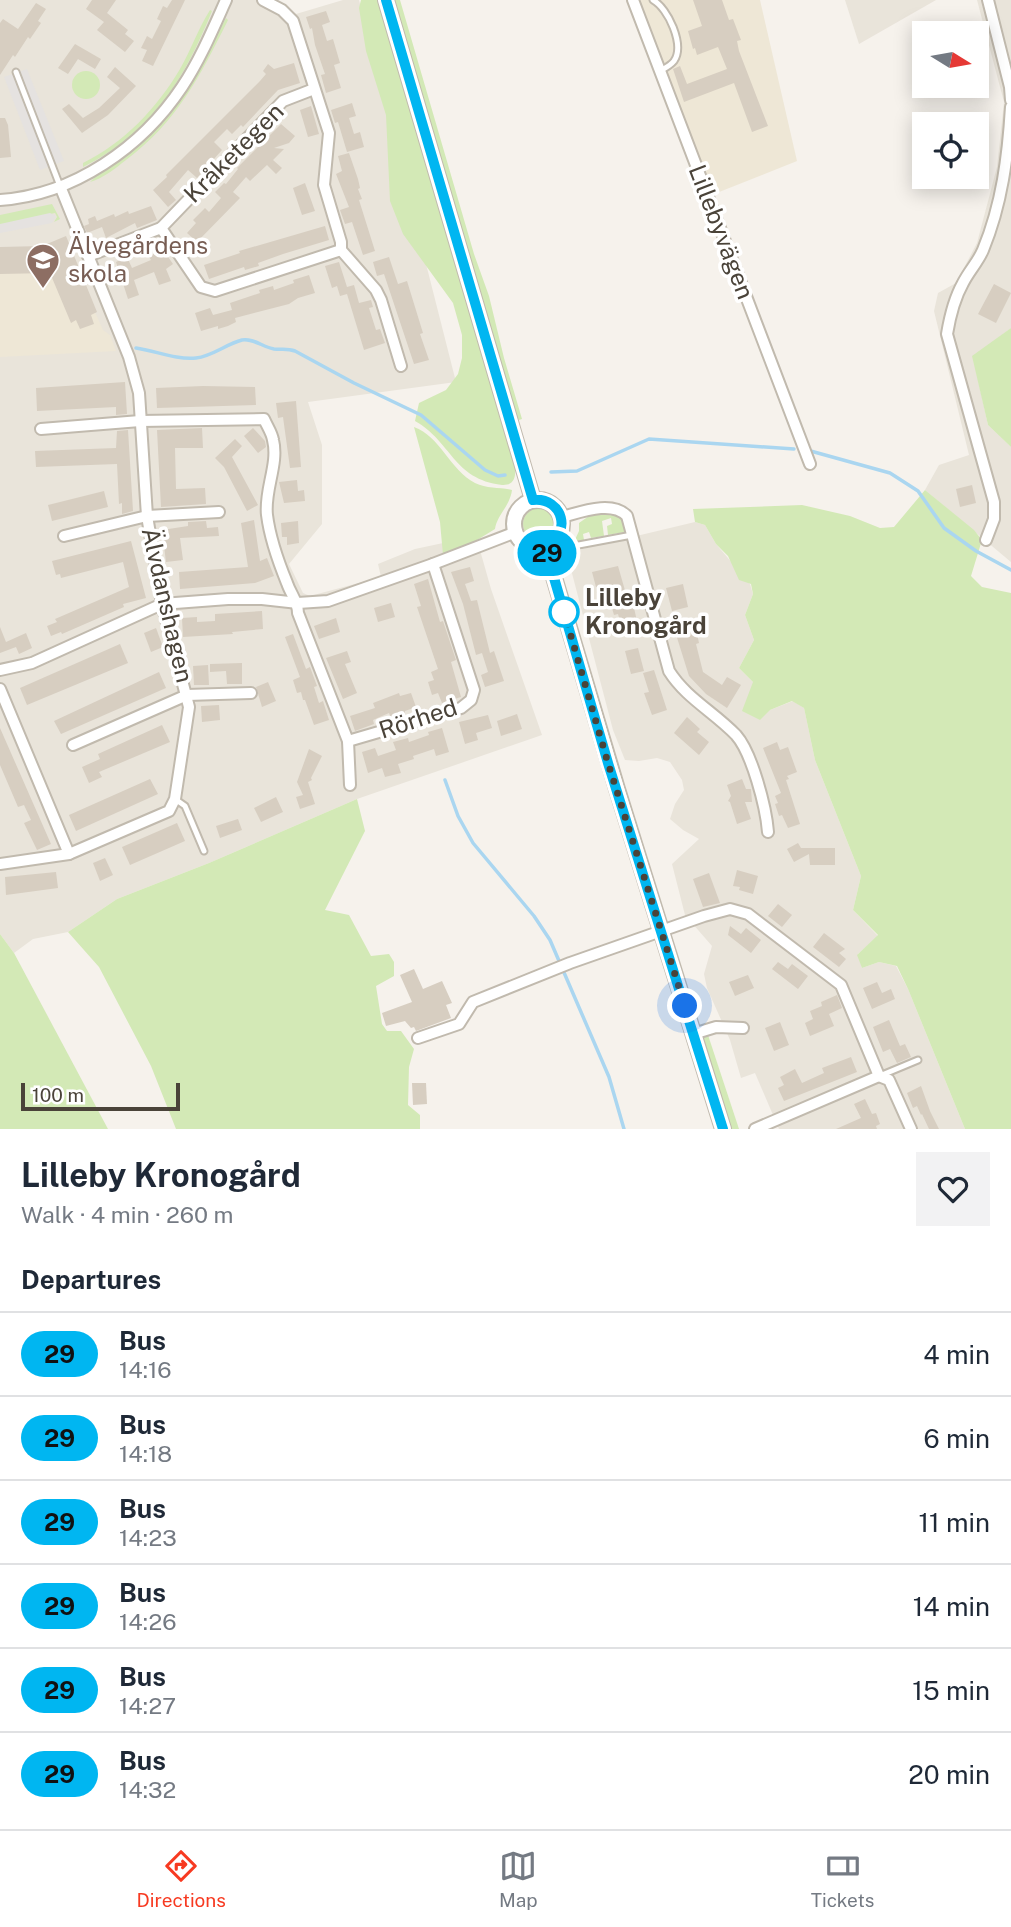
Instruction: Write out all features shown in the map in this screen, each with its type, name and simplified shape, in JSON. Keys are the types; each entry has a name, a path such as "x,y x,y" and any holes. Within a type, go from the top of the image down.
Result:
{"street":[{"path":"0,200 20,198 60,186 94,170 123,151 158,118 194,69 226,0"},
{"name":"Kråketegen","path":"263,0 282,10 293,21 328,133 324,185 341,250 376,290 401,366"},
{"path":"386,0 533,500"},
{"name":"Lillebyvägen","path":"634,0 810,464"},
{"path":"988,0 1011,100"},
{"name":"Kråketegen","path":"88,256 161,228 283,101 314,89"},
{"path":"986,540 994,519 994,502 947,334 962,283 983,250 1000,198 1011,107"},
{"name":"Älvdanshagen","path":"60,186 129,357 139,393 147,516 162,604 187,695 188,716 175,799"},
{"path":"161,228 201,287 215,292 341,250"},
{"path":"41,429 140,421 264,419 273,440 274,459 268,489 267,515 275,552 288,587 298,603 298,613 348,741 350,785"},
{"path":"533,500 550,503 558,509 562,517 559,536 545,547 527,545 516,532 514,522 517,512 533,500"},
{"path":"562,517 607,508 617,508 627,516 669,671 679,685 743,744 767,813 768,832"},
{"name":"Älvdanshagen","path":"64,536 147,516 219,512"},
{"path":"0,670 32,663 162,604 228,598 298,603 328,601 516,532"},
{"path":"545,547 723,1129"},
{"name":"Rörhed","path":"348,741 461,708 471,700 474,690 433,564"},
{"path":"0,689 69,854"},
{"name":"Älvdanshagen","path":"73,746 187,695 251,693"},
{"path":"0,864 69,854 169,811 175,799"},
{"path":"418,1038 459,1024 473,1002 661,930 730,909 748,914 841,985 879,1076"},
{"path":"693,1034 716,1027 743,1028"},
{"path":"755,1129 879,1076 889,1080 911,1129"}],"lane":[{"path":"653,0 661,4 664,10 678,51 670,66 660,71"},
{"path":"16,72 60,186"},
{"path":"568,547 632,535"},
{"path":"175,799 185,806 204,851"},
{"path":"879,1076 918,1060"}],"shaded area":[{"path":"0,0 274,0 296,14 343,0 359,0 456,382 308,402 322,445 322,524 289,564 303,593 310,596 381,577 378,564 415,549 476,536 491,589 542,735 357,799 209,863 117,899 68,932 33,939 14,953 0,934"},
{"path":"626,0 760,0 797,161 704,198"},
{"path":"845,0 936,0 859,44"},
{"path":"977,0 1011,0 1011,328 973,357 988,425 1011,447 1011,562 925,490 939,465 969,455 934,311 938,293 956,283 977,243 997,167 1004,102 989,45 989,21 983,21"},
{"path":"27,69 64,161 40,170 4,77"},
{"path":"50,213 56,216 52,223 0,233 0,224"},
{"name":"Älvegårdens skola","path":"63,240 103,330 110,335 116,351 0,357 0,249 25,249"},
{"path":"695,522 705,525 716,544 750,584 753,594 745,615 754,640 739,668 753,682 770,710 793,701 804,708 815,760 861,876 853,910 878,936 858,954 862,968 879,962 896,966 965,1129 779,1129 755,1073 741,1078 730,1040 707,988 704,974 712,946 685,915 672,864 699,839 670,819 684,790 682,780 670,762 657,758 625,760 613,730 568,558 582,549"}],"green space":[{"path":"361,0 381,0 513,456 515,475 508,484 486,481 473,475 415,421 419,403 446,390 458,374 462,358 462,335 453,303 403,234 390,201 386,115 366,51 359,8"},
{"path":"394,0 400,0 474,254 489,296 522,419 519,420 516,415"},
{"path":"210,10 212,11 190,60 163,102 128,138 83,167 83,163 126,135 150,111 180,69"},
{"path":"226,18 228,20 186,97 160,130 109,173 90,182 149,136 173,109"},
{"path":"86,71 96,75 100,85 96,95 86,99 76,95 72,85 76,75"},
{"path":"52,204 60,219 54,222 57,217 55,213 0,225 0,215"},
{"path":"1011,328 1011,447 988,425 972,356"},
{"path":"414,427 431,438 459,470 475,483 512,490 495,529 469,545 443,555 440,522"},
{"path":"925,490 974,530 982,540 971,576 982,587 1011,593 1011,1129 965,1129 897,966 879,962 862,968 857,955 878,935 853,910 861,876 815,760 804,708 792,701 770,710 760,720 742,711 753,682 739,668 754,640 745,615 753,594 751,584 739,580 728,556 716,544 705,525 695,522 693,509 802,505 850,516 880,528 894,527"},
{"path":"539,508 550,513 555,524 550,535 539,540 528,535 523,524 528,513"},
{"path":"604,512 620,516 626,524 625,532 608,535 607,526 612,524 611,518 602,521 604,536 591,538 589,532 583,534 584,540 574,542 579,523 589,516"},
{"path":"357,799 365,831 325,910 349,915 371,956 389,954 394,962 394,976 376,986 382,1024 387,1031 401,1031 414,1049 409,1067 408,1105 420,1115 420,1129 176,1129 151,1066 99,967 68,932 117,899 209,863"},
{"path":"0,934 14,953 108,1129 0,1129"},
{"path":"708,1035 739,1129 731,1129 729,1126 700,1040 702,1036"}],"building":[{"path":"92,0 116,0 107,13 128,30 125,34 134,41 125,52 97,30 104,22 86,9"},
{"path":"172,0 185,0 153,66 142,61 147,50 141,48 147,36 152,39 161,21 157,19 163,6 167,8"},
{"path":"693,0 722,0 729,20 733,19 741,40 737,41 739,51 768,126 752,132 734,83 684,102 673,69 680,66 687,84 727,69 718,47 697,55 695,48 693,49 688,31 702,26"},
{"path":"36,3 46,9 38,21 41,23 15,57 13,55 0,75 0,23 3,19 18,29"},
{"path":"326,11 330,22 322,25 327,41 333,39 340,63 334,65 341,88 326,93 321,75 325,74 312,28 310,29 306,17"},
{"path":"75,44 101,59 95,69 78,59 68,74 58,68"},
{"path":"294,63 300,83 278,90 243,127 241,125 232,134 227,129 214,142 222,150 197,178 188,170 169,192 176,200 168,207 153,190 166,175 260,81 266,74 263,71 268,64 274,69"},
{"path":"115,67 136,86 108,115 82,133 62,109 69,104 83,118 99,108 120,88 107,77"},
{"path":"352,103 356,116 349,118 354,134 360,132 364,147 347,152 338,122 335,123 331,110"},
{"path":"311,106 319,134 308,137 300,110"},
{"path":"0,118 5,118 8,125 11,157 0,158"},
{"path":"281,124 295,136 289,143 274,148 284,149 273,160 282,168 276,174 267,165 250,181 246,177 233,192 240,198 197,242 187,233 196,223 193,220 205,208 209,212 221,198 215,192 226,184 237,168"},
{"path":"349,153 360,188 358,189 362,199 359,200 375,251 363,255 352,222 345,224 340,210 349,207 336,174 342,171 338,156"},
{"path":"305,183 315,211 302,215 293,188"},
{"path":"151,206 157,220 137,228 135,223 106,238 102,227 87,233 84,226 89,224 88,219 95,216 97,221 114,214 115,217 128,211 129,214"},
{"path":"325,226 329,240 258,263 259,266 245,270 244,267 209,279 204,265 240,253 239,251"},
{"path":"66,236 97,312 91,315 94,324 80,329 76,320 71,323 50,273 0,274 0,247 42,246"},
{"path":"162,248 173,264 166,269 171,281 159,285 154,272 134,280 139,295 128,299 116,262 127,257 132,268 151,260 149,257"},
{"path":"389,257 398,284 407,281 429,360 414,364 384,274 377,276 373,262"},
{"path":"339,262 347,287 354,285 359,303 371,300 373,307 369,308 376,330 380,329 385,343 364,350 347,294 340,296 337,286 332,288 325,266"},
{"path":"309,275 315,293 289,304 235,318 236,322 228,326 201,331 195,313 210,308 213,315 232,310 230,303 260,293 259,290 273,286 274,290"},
{"path":"994,284 1011,293 996,323 978,314"},
{"path":"125,382 127,414 116,415 116,407 37,411 36,388"},
{"path":"255,387 256,405 157,408 156,388"},
{"path":"296,401 301,467 290,468 283,417 278,418 276,403"},
{"path":"202,428 203,448 175,448 176,489 205,488 206,504 161,507 157,430"},
{"path":"253,428 265,441 266,447 258,453 244,436"},
{"path":"128,430 133,511 122,514 117,464 36,467 35,451 116,448 117,431"},
{"path":"235,439 242,446 232,457 258,505 247,511 224,467 215,458"},
{"path":"297,480 298,491 304,490 305,501 284,503 279,482"},
{"path":"972,485 976,503 960,507 956,489"},
{"path":"104,491 108,507 52,521 48,505"},
{"path":"254,520 260,561 267,558 274,576 255,583 180,589 179,572 248,567 241,523"},
{"path":"206,521 207,528 218,527 219,536 180,538 183,560 166,562 162,530 188,526 188,522"},
{"path":"298,521 299,543 287,545 287,537 282,537 281,523"},
{"path":"131,541 146,598 123,604 124,607 62,634 61,632 51,636 47,626 57,622 55,619 129,587 123,562 61,578 60,574 56,575 52,561"},
{"path":"618,566 626,594 632,599 639,630 626,634 622,620 620,621 618,614 614,615 611,605 615,604 609,584 596,587 592,572"},
{"path":"470,567 474,581 465,584 471,601 477,600 490,653 494,651 504,681 485,687 481,675 488,672 482,653 476,655 463,604 451,572"},
{"path":"428,579 440,622 443,621 456,660 451,662 461,697 442,703 438,693 432,695 428,682 434,680 431,672 438,669 417,607 421,606 414,584"},
{"path":"683,584 688,607 672,611 666,588"},
{"path":"391,603 395,617 378,622 374,608"},
{"path":"262,611 263,629 183,637 182,618 197,617 197,622 215,621 215,614"},
{"path":"336,618 340,632 319,639 314,626"},
{"path":"691,624 692,630 696,629 699,643 696,644 703,672 722,685 727,677 741,685 727,708 706,694 689,676 674,628"},
{"path":"0,627 6,642 26,633 32,648 19,654 16,647 0,653"},
{"path":"156,628 163,647 151,652 144,633"},
{"path":"293,634 306,669 310,667 317,686 314,687 319,703 323,701 329,720 314,725 305,700 301,692 297,693 293,680 300,677 285,637"},
{"path":"120,644 128,663 27,705 20,688"},
{"path":"638,648 644,671 631,674 625,651"},
{"path":"347,651 351,662 345,664 357,693 343,699 326,658"},
{"path":"242,663 242,684 227,684 226,671 210,672 210,664"},
{"path":"208,665 209,685 194,685 193,666"},
{"path":"654,670 667,710 652,715 644,693 649,692 643,673"},
{"path":"159,672 166,688 61,734 54,721"},
{"path":"268,682 276,701 262,707 256,687"},
{"path":"399,693 400,696 411,693 416,707 391,718 389,713 373,720 374,724 355,731 350,716 375,708 373,703"},
{"path":"219,705 220,720 202,722 201,706"},
{"path":"517,714 522,729 501,736 497,721"},
{"path":"488,715 492,728 476,733 478,740 465,744 459,722"},
{"path":"687,717 700,729 697,732 709,742 699,755 674,733"},
{"path":"162,725 170,742 99,772 102,777 89,783 82,767 100,759 98,754"},
{"path":"0,728 51,844 37,850 24,823 31,820 24,805 18,807 0,765"},
{"path":"442,728 449,752 436,756 434,749 413,756 414,759 398,764 401,773 385,777 382,768 368,773 362,752 375,748 378,756 396,750 393,742 408,738 409,742"},
{"path":"777,742 780,750 788,747 797,772 787,776 789,779 786,780 800,824 788,828 782,815 779,816 775,804 778,803 775,796 781,793 763,748"},
{"path":"309,749 322,756 312,780 308,782 315,804 300,809 296,797 303,795 297,782"},
{"path":"150,779 158,794 76,831 69,815"},
{"path":"742,779 746,789 751,789 752,802 745,802 751,819 737,824 728,801 731,796 727,785"},
{"path":"276,797 283,812 261,822 254,808"},
{"path":"238,819 242,830 220,838 216,826"},
{"path":"177,823 185,841 130,865 122,847"},
{"path":"798,843 801,848 835,848 835,865 810,865 809,854 794,862 787,849"},
{"path":"105,858 113,875 100,881 93,863"},
{"path":"737,870 758,876 753,894 733,886"},
{"path":"56,872 58,888 6,895 5,877"},
{"path":"709,873 720,903 703,907 693,879"},
{"path":"778,904 792,915 782,927 768,916"},
{"path":"730,926 741,934 746,928 761,940 751,953 728,935"},
{"path":"824,933 845,949 839,953 846,959 839,967 813,947"},
{"path":"778,962 788,969 792,964 808,976 798,989 772,969"},
{"path":"414,969 423,989 442,981 452,1003 446,1005 451,1018 416,1031 405,1021 386,1026 382,1013 412,1002 400,975"},
{"path":"748,975 754,988 735,996 729,982"},
{"path":"877,982 882,993 891,989 895,999 872,1009 863,988"},
{"path":"837,995 842,1008 829,1014 834,1026 810,1036 805,1023 813,1019 810,1011 822,1006 821,1002"},
{"path":"889,1020 900,1046 905,1044 911,1057 897,1063 890,1049 883,1052 873,1027"},
{"path":"780,1022 789,1045 774,1051 765,1028"},
{"path":"851,1057 857,1072 784,1101 778,1088 784,1085 780,1077 795,1069 802,1083 824,1073 822,1068"},
{"path":"412,1083 426,1083 427,1104 413,1105"},
{"path":"921,1086 939,1129 929,1129 917,1106 913,1108 907,1093"},
{"path":"865,1099 872,1114 876,1113 880,1124 876,1126 877,1129 836,1129 861,1118 854,1104"}],"waterway":[{"path":"136,348 174,357 196,358 246,340 274,349 295,351 421,415 485,470 498,476 505,475"},
{"path":"551,472 577,471 649,439 794,449"},
{"path":"807,450 890,473 918,491 944,528 976,551 1011,570"},
{"path":"445,780 458,816 473,843 534,916 550,940 609,1077 624,1129"}],"bus line":[{"name":"29","path":"386,0 533,500 550,503 558,509 562,517 559,536 545,547 608,763 723,1129"}],"place":[{"name":"Älvegårdens skola","path":"43,290"},
{"name":"Lilleby Kronogård","path":"564,612"}],"route":[{"path":"564,612 608,763 685,1006"}]}
